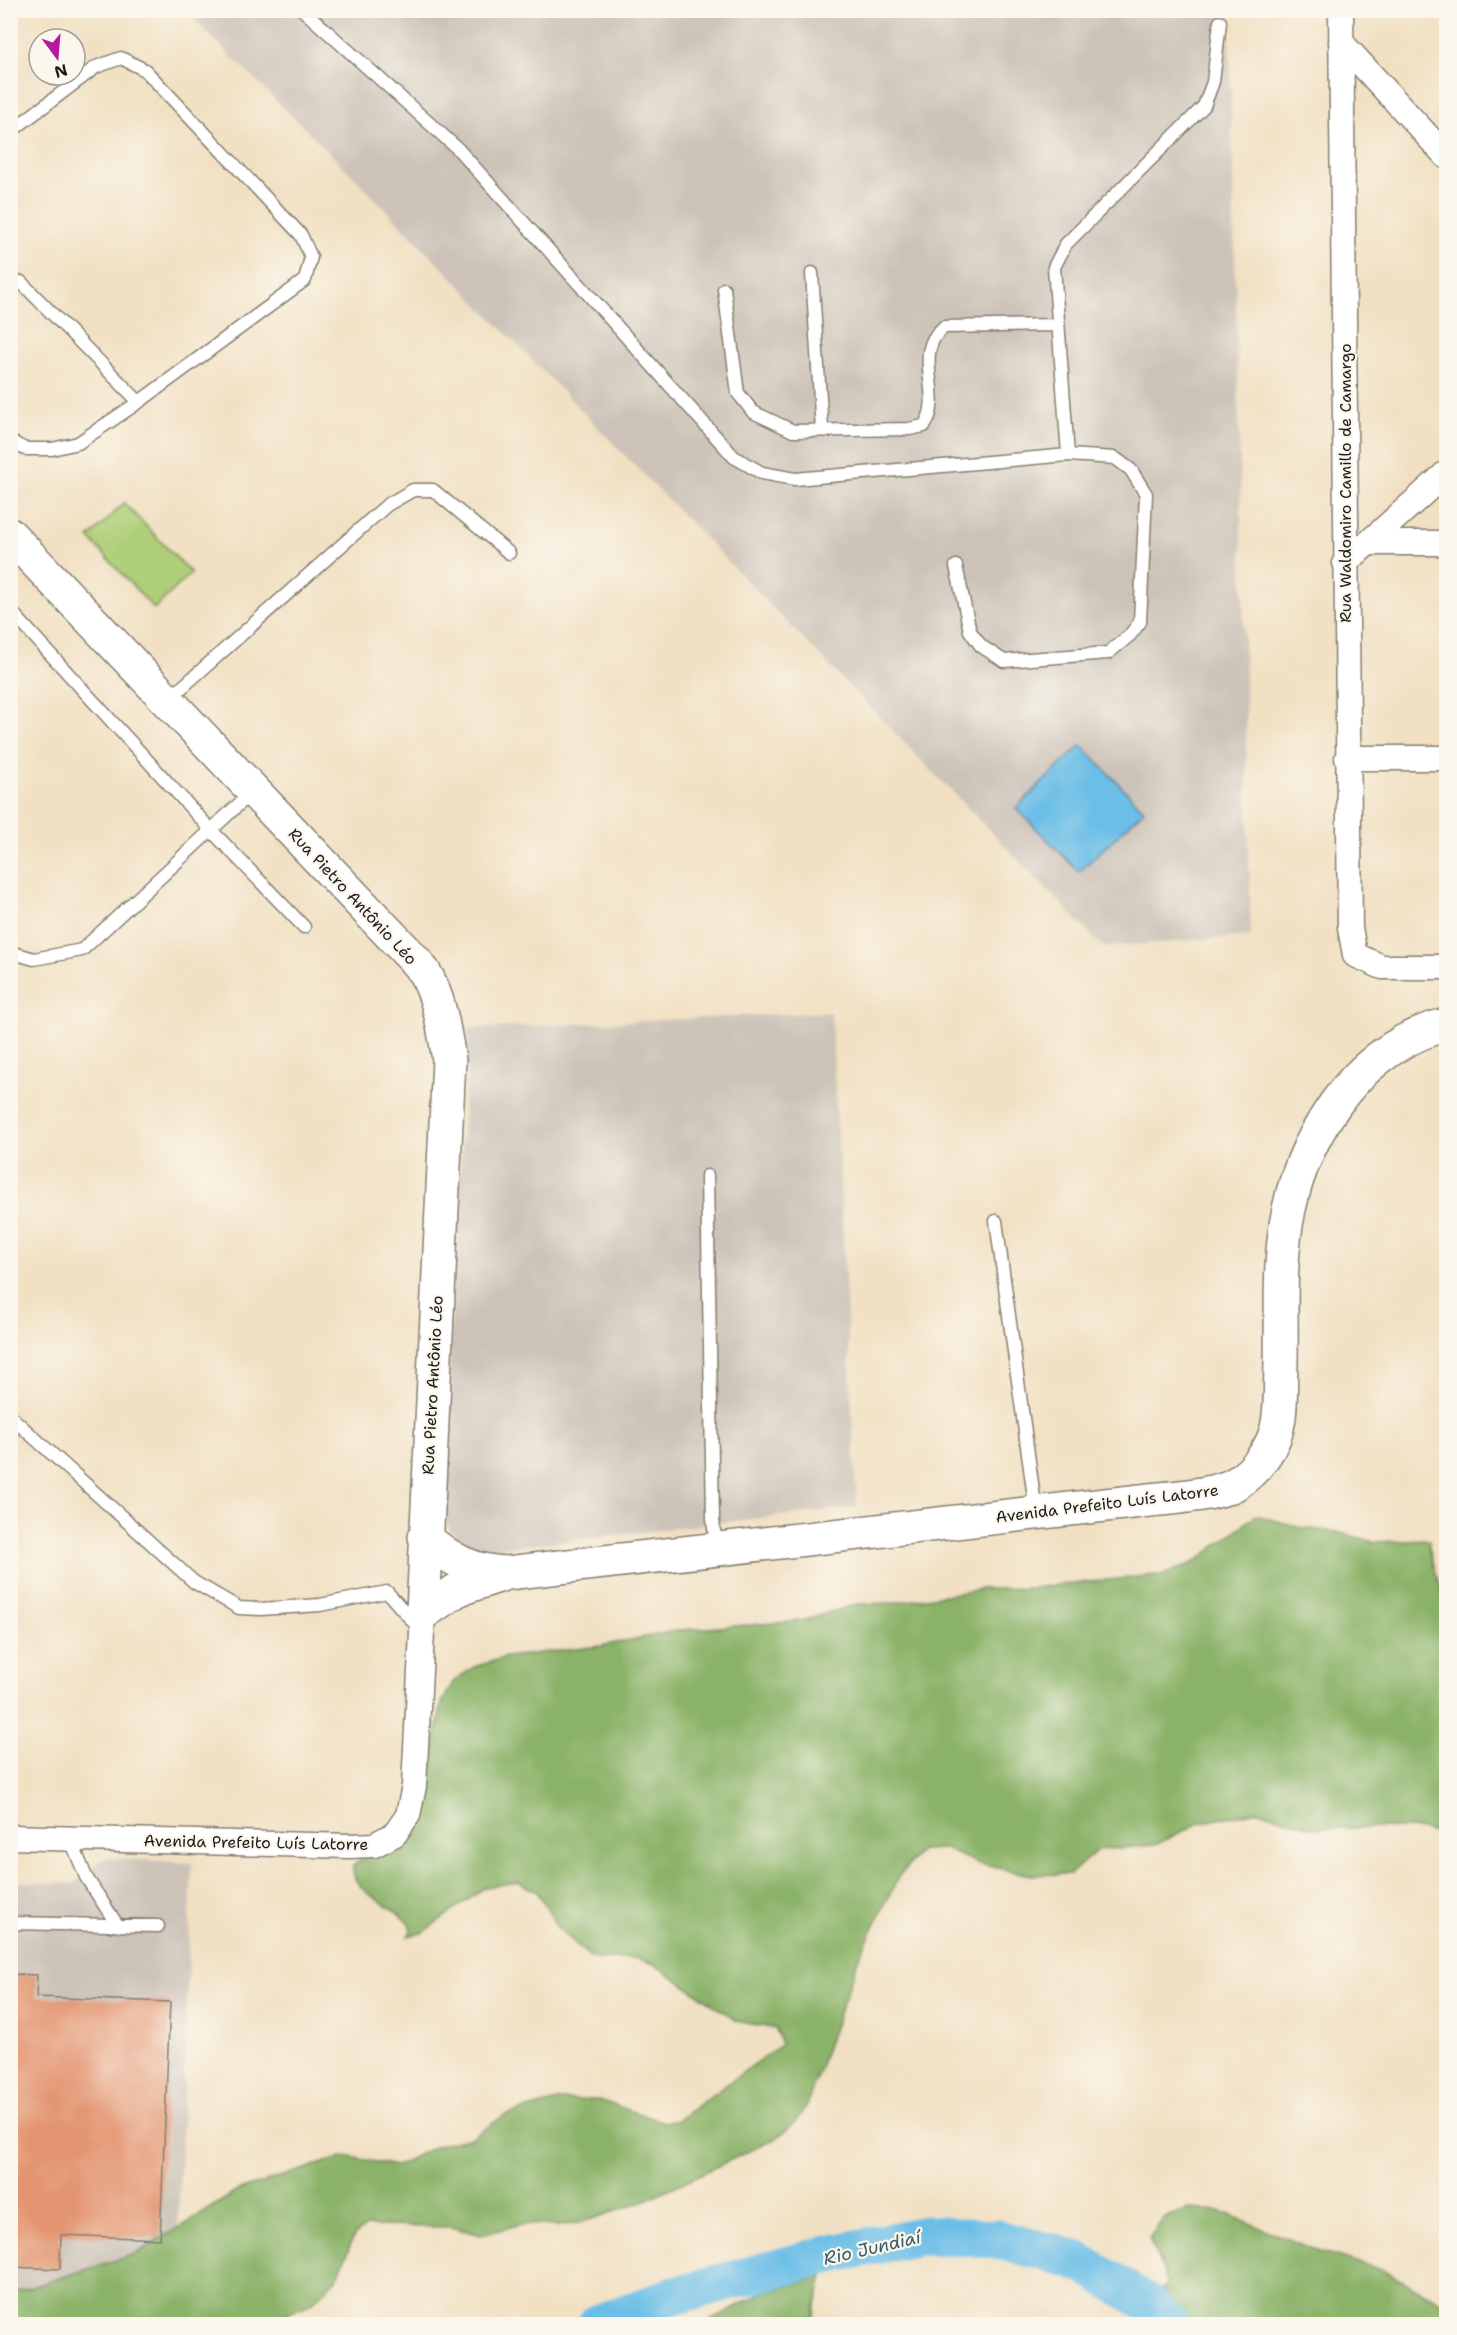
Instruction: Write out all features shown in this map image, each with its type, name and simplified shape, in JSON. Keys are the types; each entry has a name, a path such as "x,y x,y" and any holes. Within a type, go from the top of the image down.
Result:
{"main road":[{"name":"Rua Pietro Antônio Léo","path":"10,535 408,953 425,973 433,991 445,1034 449,1060 422,1622"},
{"name":"Avenida Prefeito Luís Latorre","path":"425,1537 451,1558 466,1566 482,1571 507,1573 1218,1491 1237,1484 1266,1454 1276,1431 1280,1392 1282,1255 1289,1209 1311,1144 1327,1114 1352,1082 1379,1058 1414,1037 1446,1025"},
{"name":"Avenida Prefeito Luís Latorre","path":"422,1622 457,1590 507,1573"}],"street":[{"name":"Rua Waldomiro Camillo de Camargo","path":"1341,10 1350,928 1355,955 1382,967 1446,967"},
{"path":"1341,42 1446,156"},
{"path":"1345,562 1446,472"},
{"path":"1368,543 1446,543"},
{"path":"1347,758 1446,758"},
{"name":"Avenida Prefeito Luís Latorre","path":"10,1837 374,1845 395,1834 408,1815 414,1786 422,1622"}],"lane":[{"path":"303,10 458,148 734,457 762,473 795,479 1068,455 1115,458 1131,470 1146,494 1140,622 1130,635 1108,653 1004,661 981,646 970,631 956,566"},
{"path":"1068,455 1054,267 1066,244 1204,106 1213,82 1220,22"},
{"path":"10,132 96,67 121,58 145,70 301,235 311,257 305,280 139,402 78,443 52,449 25,449 10,441"},
{"path":"812,273 822,430"},
{"path":"21,282 139,402"},
{"path":"724,289 738,393 753,412 793,430 909,429 924,426 932,416 929,347 934,334 945,327 1058,325"},
{"path":"168,699 387,505 413,490 433,490 508,553"},
{"path":"10,609 211,830 304,927"},
{"path":"10,952 34,959 82,950 253,791"},
{"path":"707,1176 712,1519 716,1549"},
{"path":"996,1221 1036,1513"},
{"path":"10,1416 194,1582 239,1608 261,1609 320,1605 387,1592 422,1622"},
{"path":"70,1839 86,1876 118,1926"},
{"path":"10,1923 159,1926"}],"shaded area":[{"path":"185,11 1229,11 1251,936 1103,947 360,183"},
{"path":"831,1012 857,1507 484,1550 475,1549 459,1541 450,1529 441,1507 468,1029"},
{"path":"104,1858 192,1863 177,2253 11,2294 11,1882 73,1884"}],"green space":[{"path":"124,503 191,573 154,609 89,538"},
{"path":"1256,1515 1302,1528 1337,1532 1374,1542 1429,1540 1441,1591 1446,1593 1446,1834 1410,1828 1313,1828 1258,1811 1199,1823 1155,1845 1097,1850 1070,1874 1030,1875 979,1864 945,1849 921,1850 899,1876 859,1957 807,2104 795,2123 775,2139 639,2203 583,2222 557,2226 522,2224 481,2235 451,2227 367,2226 354,2236 337,2278 312,2303 263,2324 11,2324 10,2294 138,2253 239,2190 345,2156 396,2166 436,2146 471,2138 505,2115 561,2100 599,2100 664,2122 676,2121 781,2045 776,2029 737,2021 654,1964 636,1958 599,1960 590,1957 557,1927 538,1893 519,1882 486,1887 422,1933 408,1936 411,1930 405,1919 364,1890 358,1883 353,1866 365,1855 414,1825 425,1794 442,1703 453,1682 474,1667 506,1657 601,1646 680,1630 801,1621 857,1604 895,1603 982,1589 1031,1588 1166,1574 1195,1562"},
{"path":"1188,2209 1220,2211 1313,2249 1382,2270 1446,2304 1446,2324 1194,2324 1177,2311 1161,2289 1168,2282 1149,2238 1164,2218"},
{"path":"823,2276 812,2324 704,2324 766,2291"}],"water":[{"path":"1081,745 1144,810 1079,872 1016,808"}],"building":[{"path":"10,1974 37,1975 36,1997 170,2002 160,2239 61,2235 60,2269 10,2267"}],"waterway":[{"name":"Rio Jundiaí","path":"597,2324 677,2295 827,2255 925,2235 996,2239 1074,2259 1143,2300 1169,2324"}]}
